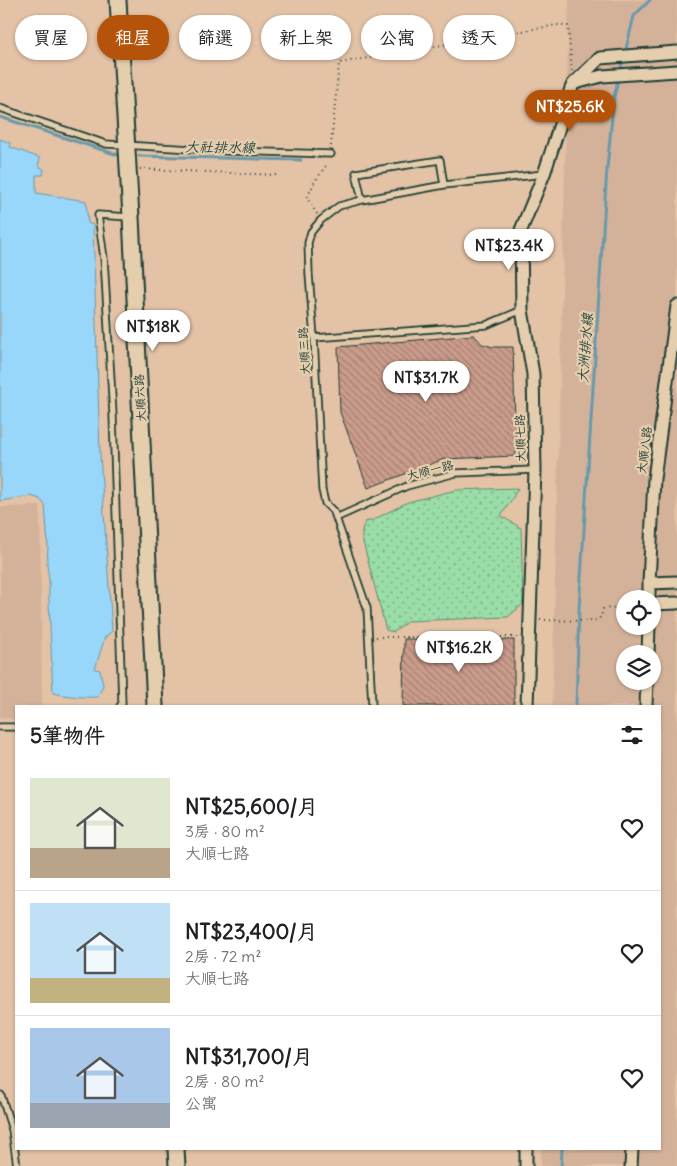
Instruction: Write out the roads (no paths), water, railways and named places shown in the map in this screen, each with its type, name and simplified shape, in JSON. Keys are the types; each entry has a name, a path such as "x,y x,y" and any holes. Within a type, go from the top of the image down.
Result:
{"street":[{"name":"大順六路","path":"118,0 131,217 155,705"},
{"path":"573,84 600,58 677,52"},
{"path":"573,84 602,76 677,71"},
{"name":"大順七路","path":"527,705 535,470 533,374 522,310 521,230 544,174 573,84"},
{"name":"大順八路","path":"649,590 654,479 677,306"},
{"path":"649,582 677,582"},
{"path":"661,604 677,603"},
{"path":"646,705 647,690"},
{"path":"176,1150 177,1166"},
{"path":"526,1150 526,1166"},
{"path":"631,1166 632,1150"}],"lane":[{"path":"0,108 106,144 331,154"},
{"path":"362,200 356,173 440,160 444,185"},
{"name":"大順三路","path":"372,705 367,608 334,512 325,503 322,490 309,274 308,243 311,232 321,220 339,206 362,200 444,185 544,174"},
{"path":"121,705 113,415 104,258 98,215 131,217"},
{"path":"314,338 486,325 522,310"},
{"name":"大順一路","path":"336,518 407,486 456,473 535,470"},
{"path":"0,727 15,727"},
{"path":"1,1096 14,1130 15,1148"},
{"path":"15,1150 16,1166"}],"water":[{"path":"0,139 10,143 10,147 40,158 38,166 44,169 43,175 36,175 36,193 86,201 88,223 93,225 100,455 112,631 105,637 95,669 100,670 103,685 98,697 53,693 45,505 40,499 31,496 0,501"}],"waterway":[{"name":"大洲排水線","path":"625,53 634,16 650,0"},
{"name":"大洲排水線","path":"576,705 579,609 607,168 614,97 623,59"},
{"name":"大社排水線","path":"0,117 118,155"},
{"name":"大社排水線","path":"139,156 301,160"},
{"name":"大洲排水線","path":"561,1166 562,1150"}]}
